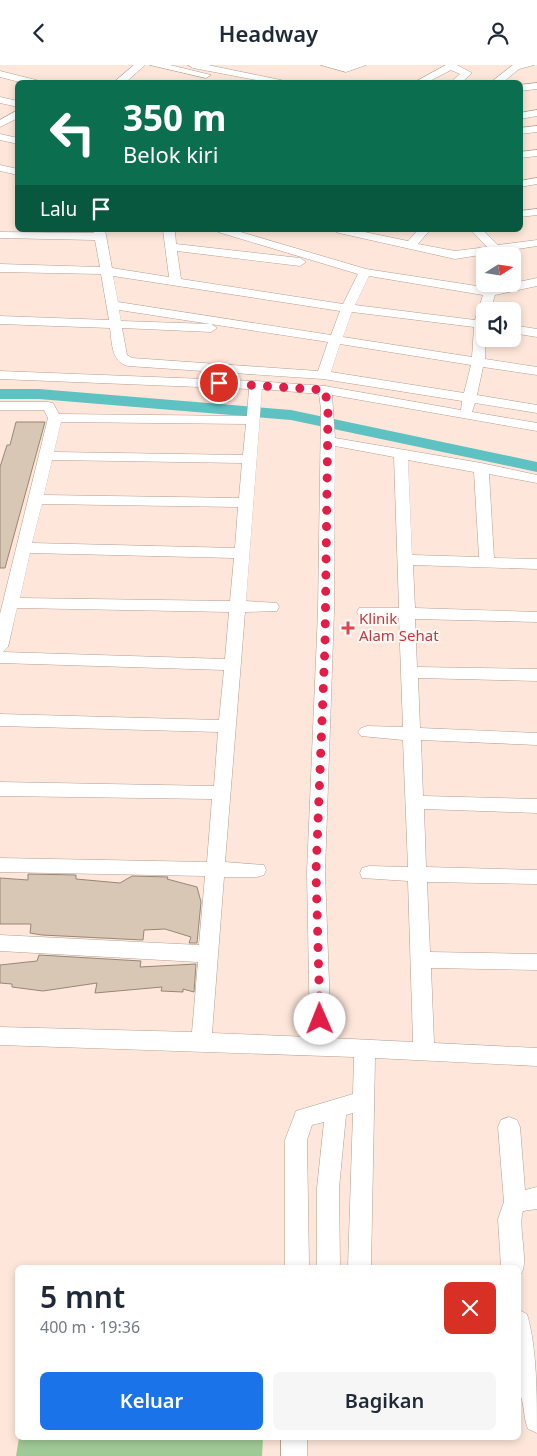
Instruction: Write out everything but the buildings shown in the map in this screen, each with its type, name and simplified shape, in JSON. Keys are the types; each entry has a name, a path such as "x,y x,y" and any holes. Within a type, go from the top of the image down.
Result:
{"street":[{"path":"122,80 140,65"},
{"path":"155,65 200,74 215,80"},
{"path":"193,65 275,80"},
{"path":"326,65 346,69 361,65"},
{"path":"498,80 512,66 529,65"},
{"path":"424,80 450,66 467,73 459,80"},
{"path":"200,74 211,67"},
{"path":"166,78 176,69"},
{"path":"0,74 25,80"},
{"path":"523,88 537,86"},
{"path":"0,100 15,104"},
{"path":"523,115 537,113"},
{"path":"0,124 15,115"},
{"path":"523,131 537,129"},
{"path":"0,137 15,140"},
{"path":"523,155 537,153"},
{"path":"0,168 15,171"},
{"path":"523,183 537,181"},
{"path":"523,214 537,212"},
{"path":"169,232 175,280"},
{"path":"229,232 365,272 476,290"},
{"path":"359,232 410,246 455,255 476,252"},
{"path":"410,246 422,232"},
{"path":"479,232 493,247"},
{"path":"0,235 34,233 100,234 105,271 118,325 121,356 124,361 131,363 323,375 537,409"},
{"path":"509,247 537,243"},
{"path":"170,247 345,267"},
{"path":"0,268 105,271 175,280 347,308 476,324"},
{"path":"323,375 347,308 365,272"},
{"path":"521,285 537,282"},
{"path":"113,305 537,371"},
{"path":"0,320 271,330"},
{"path":"521,330 537,333"},
{"path":"464,413 470,399 480,347"},
{"path":"0,375 256,385 325,390 537,427"},
{"path":"0,647 46,456 55,378"},
{"path":"200,1042 256,385"},
{"path":"321,1048 316,872 326,611 328,425 325,390"},
{"path":"1,409 52,404 253,415"},
{"path":"328,425 401,454 481,467 537,479"},
{"path":"401,454 424,1050"},
{"path":"46,456 250,459"},
{"path":"481,467 487,563"},
{"path":"35,499 246,503"},
{"path":"24,548 242,553"},
{"path":"405,560 537,564"},
{"path":"10,603 271,607"},
{"path":"365,612 537,617"},
{"path":"0,657 233,665"},
{"path":"410,672 537,675"},
{"path":"0,720 227,726"},
{"path":"367,732 537,739"},
{"path":"0,789 222,793"},
{"path":"415,802 537,806"},
{"path":"0,865 257,870"},
{"path":"369,873 537,877"},
{"path":"0,943 208,954"},
{"path":"421,960 537,962"},
{"path":"0,1036 254,1043 321,1048 424,1050 537,1057"},
{"path":"360,1265 362,1101 365,1049"},
{"path":"297,1265 296,1140 304,1118 336,1107 362,1101"},
{"path":"329,1265 328,1188 336,1107"},
{"path":"508,1127 526,1200 510,1219 513,1265"},
{"path":"521,1339 526,1381 536,1405"},
{"path":"294,1440 294,1456"}],"green space":[{"path":"19,1440 263,1440 262,1456 16,1456"}],"waterway":[{"path":"0,394 39,394 291,415 537,467"}],"place":[{"name":"Klinik Alam Sehat","path":"348,628"}],"route":[{"path":"219,383 325,390 328,409 326,611 316,872 320,1019"}]}
